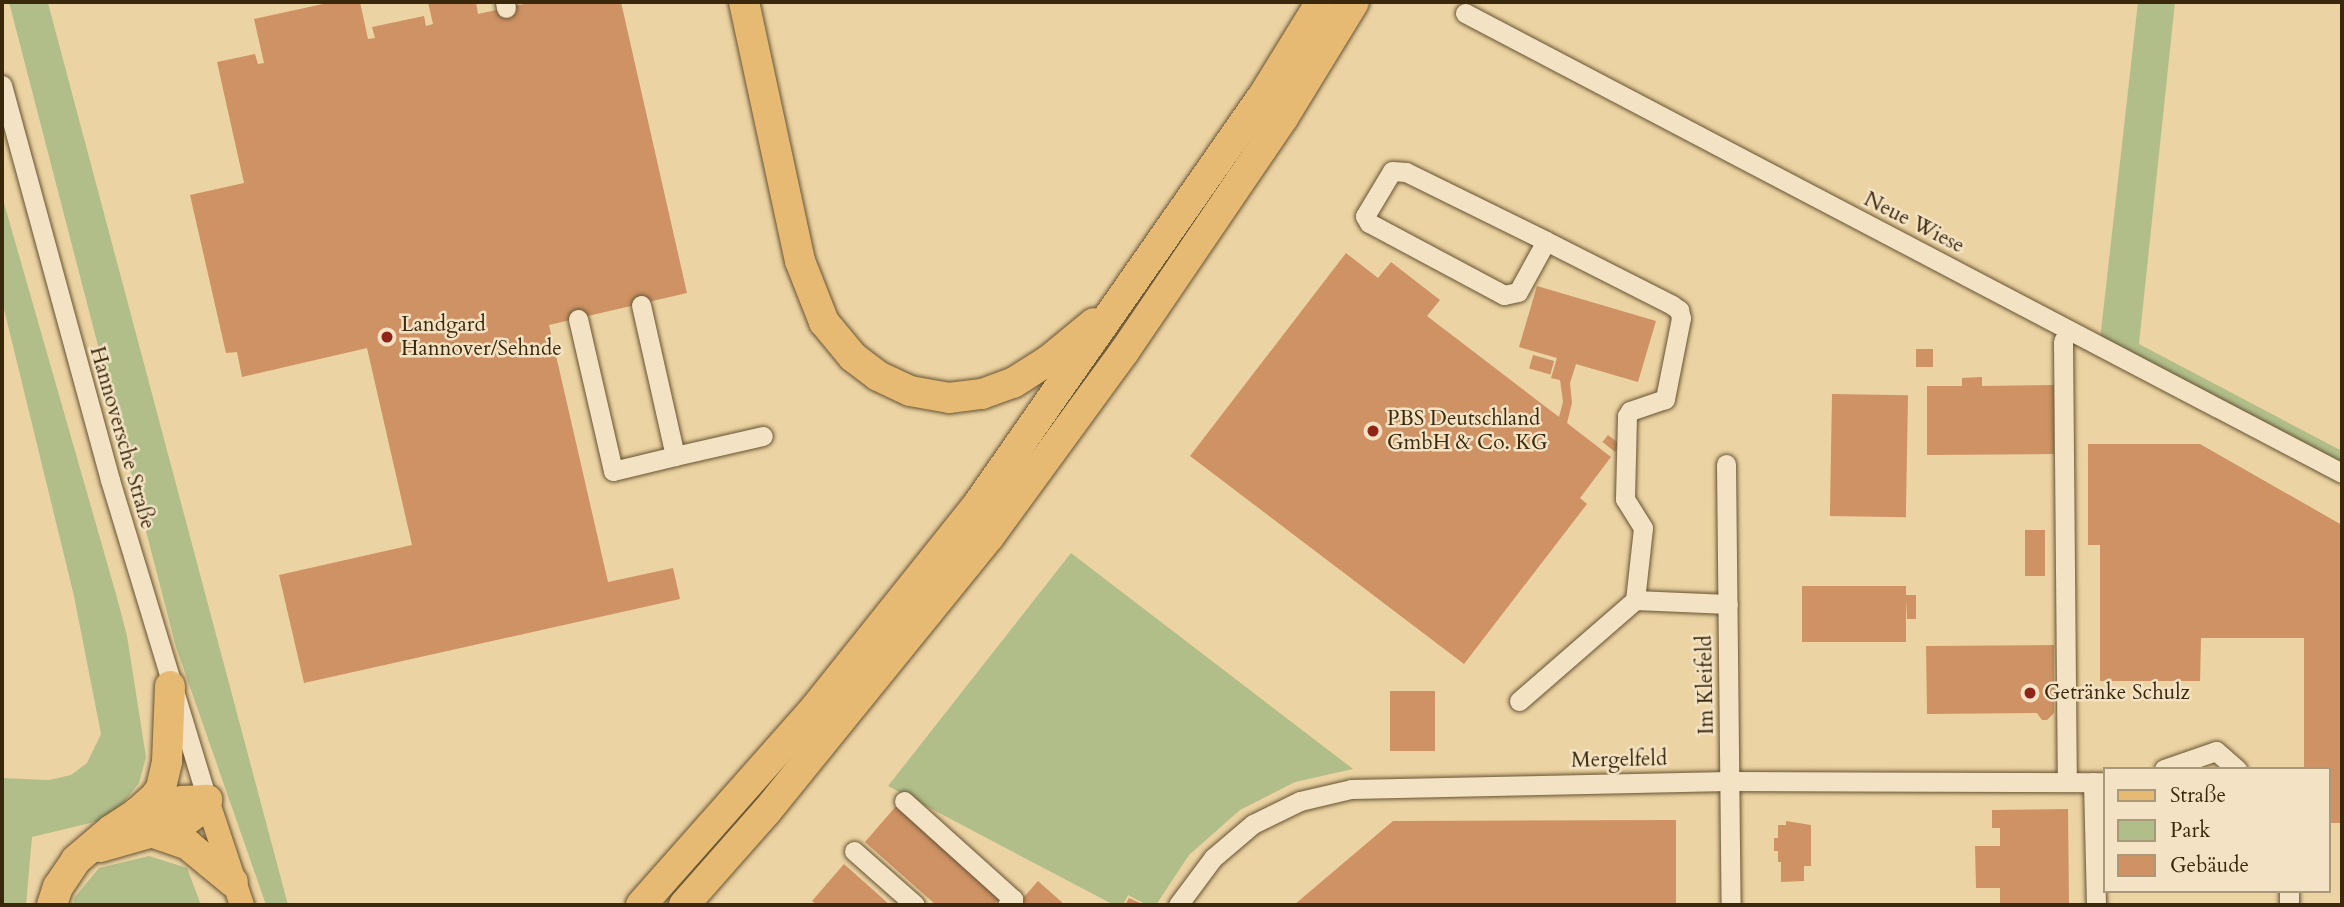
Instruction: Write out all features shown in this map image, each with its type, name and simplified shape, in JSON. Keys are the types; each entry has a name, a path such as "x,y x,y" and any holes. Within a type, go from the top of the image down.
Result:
{"highway":[{"path":"744,2 800,261 824,322 853,357 878,376 910,391 949,398 982,394 1013,383 1049,360 1124,298"},
{"path":"641,905 816,707 970,514 1261,99 1321,2"},
{"path":"688,903 767,811 989,537 1124,352 1283,118 1354,2"},
{"path":"145,823 165,777 170,686"},
{"path":"52,905 68,870 111,830 145,823 182,801 207,800"},
{"path":"145,823 188,845 237,893"}],"main road":[{"path":"207,800 237,893"}],"street":[{"name":"Neue Wiese","path":"1465,13 2342,473"},
{"name":"Hannoversche Straße","path":"2,85 170,686 207,800"},
{"path":"1519,701 1635,600 1643,528 1625,499 1627,416 1630,411 1665,399 1681,318 1679,310 1546,242 1399,170 1392,171 1365,216 1369,223 1504,295 1518,292 1546,242"},
{"path":"640,305 676,456"},
{"path":"578,319 613,471 763,436"},
{"path":"2063,341 2067,782"},
{"name":"Im Kleifeld","path":"1726,464 1731,905"},
{"path":"1635,600 1728,604"},
{"path":"2170,767 2216,751 2235,767"},
{"name":"Mergelfeld","path":"1178,905 1199,873 1232,840 1276,811 1326,794 1378,788 1730,781 2099,782"},
{"path":"2096,905 2099,782"},
{"path":"904,801 1013,899 1007,905"},
{"path":"855,851 915,905"}],"green space":[{"path":"9,2 51,2 48,3 288,905 266,905 176,647"},
{"path":"2138,2 2175,2 2139,344 2342,451 2342,467 2100,340"},
{"path":"2,196 127,636 146,757 139,783 111,818 32,837 26,905 2,905 2,778 49,780 71,775 87,763 101,734 74,596 2,301"},
{"path":"1071,553 1353,769 1295,782 1240,810 1189,855 1156,905 1147,905 1128,895 1123,905 1114,905 888,786"},
{"path":"149,856 187,868 201,905 73,905 74,898 99,868"}],"building":[{"name":"Landgard Hannover/Sehnde","path":"332,2 360,2 368,39 375,38 372,27 424,16 426,26 433,24 428,2 476,2 478,14 533,2 621,2 687,293 549,325 608,582 673,568 680,599 304,683 279,575 412,545 367,348 242,377 237,352 226,353 190,195 244,183 217,62 255,54 258,64 264,63 254,19"},
{"path":"1346,253 1378,278 1391,262 1440,300 1427,316 1559,417 1563,402 1560,380 1551,378 1557,358 1519,347 1537,286 1656,321 1638,382 1576,364 1570,383 1572,403 1567,423 1611,457 1580,498 1587,504 1464,664 1190,456"},
{"path":"1916,349 1933,349 1933,367 1916,367"},
{"path":"1533,355 1554,361 1550,375 1529,368"},
{"path":"1982,377 1982,386 2054,385 2054,454 1927,455 1927,386 1962,386 1962,378"},
{"path":"1832,394 1908,395 1906,517 1830,516"},
{"path":"1608,435 1621,445 1615,452 1602,442"},
{"path":"2088,444 2200,444 2342,525 2342,823 2330,823 2330,767 2304,767 2304,638 2201,638 2200,681 2100,681 2100,545 2088,545"},
{"path":"2025,530 2045,530 2045,576 2025,576"},
{"path":"1802,586 1906,586 1906,595 1916,595 1916,619 1907,619 1906,599 1906,642 1802,642"},
{"path":"2054,645 2054,713 2047,720 2042,720 2037,713 1927,714 1926,646"},
{"path":"1390,691 1435,691 1435,751 1390,751"},
{"path":"897,805 1000,897 993,905 936,905 865,842"},
{"path":"2068,809 2069,905 2000,905 2000,888 1976,888 1975,846 2000,846 2000,828 1992,828 1992,810"},
{"path":"1676,820 1676,905 1294,905 1393,821"},
{"path":"1786,821 1811,825 1811,866 1804,866 1804,881 1781,882 1781,862 1778,862 1778,851 1774,851 1774,838 1778,838 1778,825 1786,825"},
{"path":"844,864 890,905 817,905 812,901"},
{"path":"1038,881 1065,905 1017,905"},
{"path":"1129,898 1140,903 1139,905 1125,905"}],"place":[{"name":"Landgard Hannover/Sehnde","path":"387,337"},
{"name":"PBS Deutschland GmbH & Co. KG","path":"1373,431"},
{"name":"Getränke Schulz","path":"2030,693"}]}
